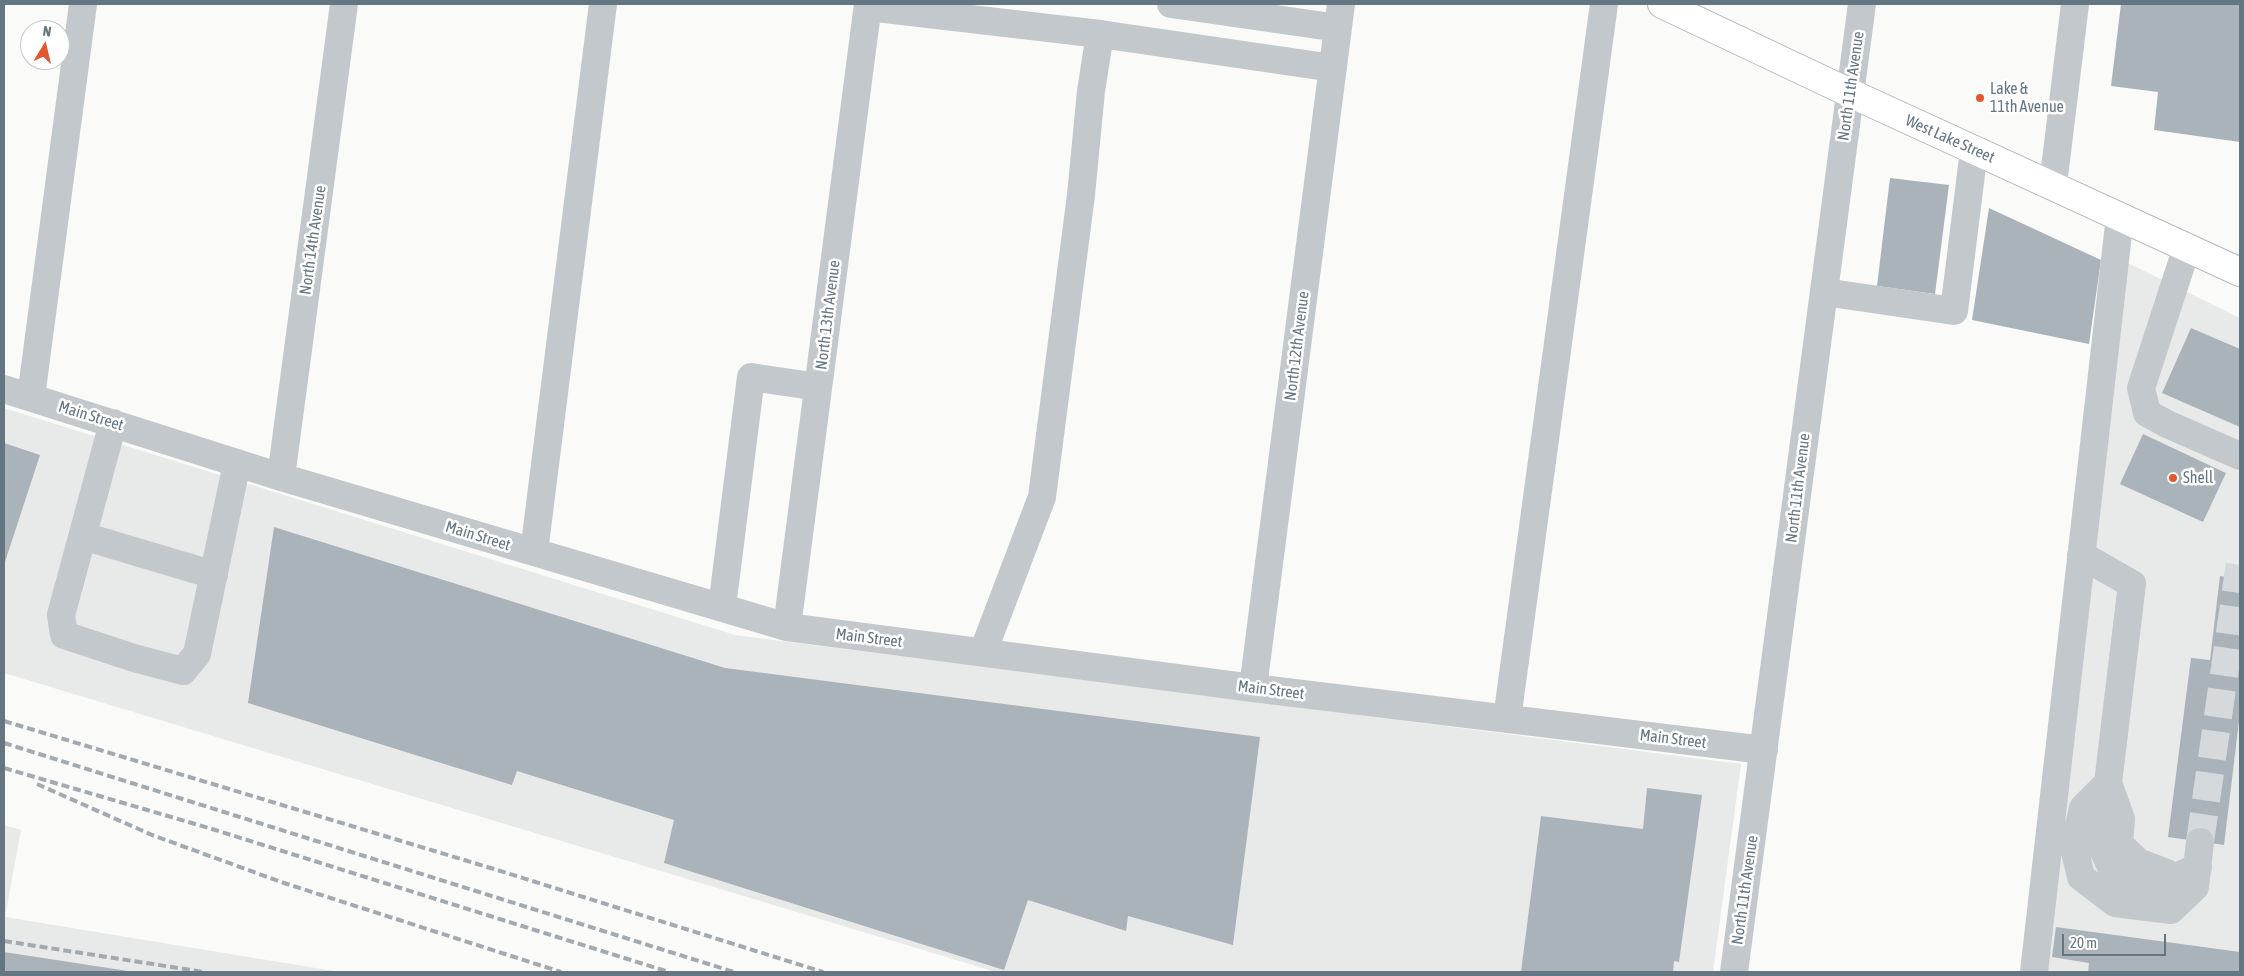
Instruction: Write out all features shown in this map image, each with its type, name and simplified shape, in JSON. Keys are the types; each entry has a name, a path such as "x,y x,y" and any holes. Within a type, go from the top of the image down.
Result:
{"main road":[{"name":"West Lake Street","path":"1662,4 1850,93 2053,184 2240,272"}],"street":[{"path":"30,397 83,4"},
{"name":"North 14th Avenue","path":"281,477 344,4"},
{"path":"534,552 603,4"},
{"path":"1171,4 1340,16"},
{"path":"1507,719 1604,4"},
{"name":"North 11th Avenue","path":"1734,972 1862,4"},
{"path":"2053,184 2072,4"},
{"path":"868,5 1100,34 1333,68"},
{"name":"North 13th Avenue","path":"787,627 868,5"},
{"name":"North 12th Avenue","path":"1253,688 1340,16"},
{"path":"983,652 1042,497 1081,195 1091,91 1100,34"},
{"path":"1824,292 1954,311 1974,150"},
{"path":"2034,972 2120,216"},
{"path":"2187,247 2141,388 2147,413 2167,424 2240,456"},
{"path":"722,608 751,377 818,387"},
{"path":"2098,409 2126,399 2141,388"},
{"name":"Main Street","path":"4,389 281,477 787,627 1253,688 1764,750"},
{"path":"113,423 61,615 64,635 134,658 183,671 197,654 237,463"},
{"path":"83,536 214,575"},
{"path":"2082,555 2132,584 2108,783 2121,818 2119,844 2138,862 2192,862 2196,887 2170,910 2115,903 2081,877 2074,847 2082,808 2108,783"}],"shaded area":[{"path":"2122,260 2240,318 2240,972 2023,972"},
{"path":"4,408 735,635 1741,764 1713,972 996,972 4,673"},
{"path":"4,825 21,830 5,917 340,972 4,972"}],"building":[{"path":"2121,4 2240,4 2240,142 2154,130 2158,92 2111,86"},
{"path":"1890,178 1949,185 1935,294 1877,286"},
{"path":"1989,208 2101,260 2089,344 1972,320"},
{"name":"Shell","path":"2191,328 2240,349 2240,427 2162,393"},
{"name":"Shell","path":"2143,434 2226,473 2203,522 2120,484"},
{"path":"4,443 40,455 4,565"},
{"path":"274,527 725,668 1260,737 1233,945 1128,916 1126,931 1028,900 1004,970 664,863 674,820 517,771 512,785 248,703"},
{"path":"2220,576 2240,579 2240,713 2224,845 2168,837 2191,658 2210,660"},
{"path":"1647,788 1702,795 1679,962 1674,961 1673,972 1521,972 1541,816 1643,829"},
{"path":"2056,927 2240,952 2240,972 2088,972 2089,963 2052,957"},
{"path":"4,952 128,971 128,972 4,972"}],"tunnel":[{"path":"2200,842 2240,563"}],"railway":[{"path":"4,721 494,869 823,972"},
{"path":"4,743 734,972"},
{"path":"4,768 212,829 669,972"},
{"path":"37,784 152,835 284,883 561,972"},
{"path":"4,941 204,972"}],"place":[{"name":"Lake & 11th Avenue","path":"1980,98"},
{"name":"Shell","path":"2173,478"}]}
